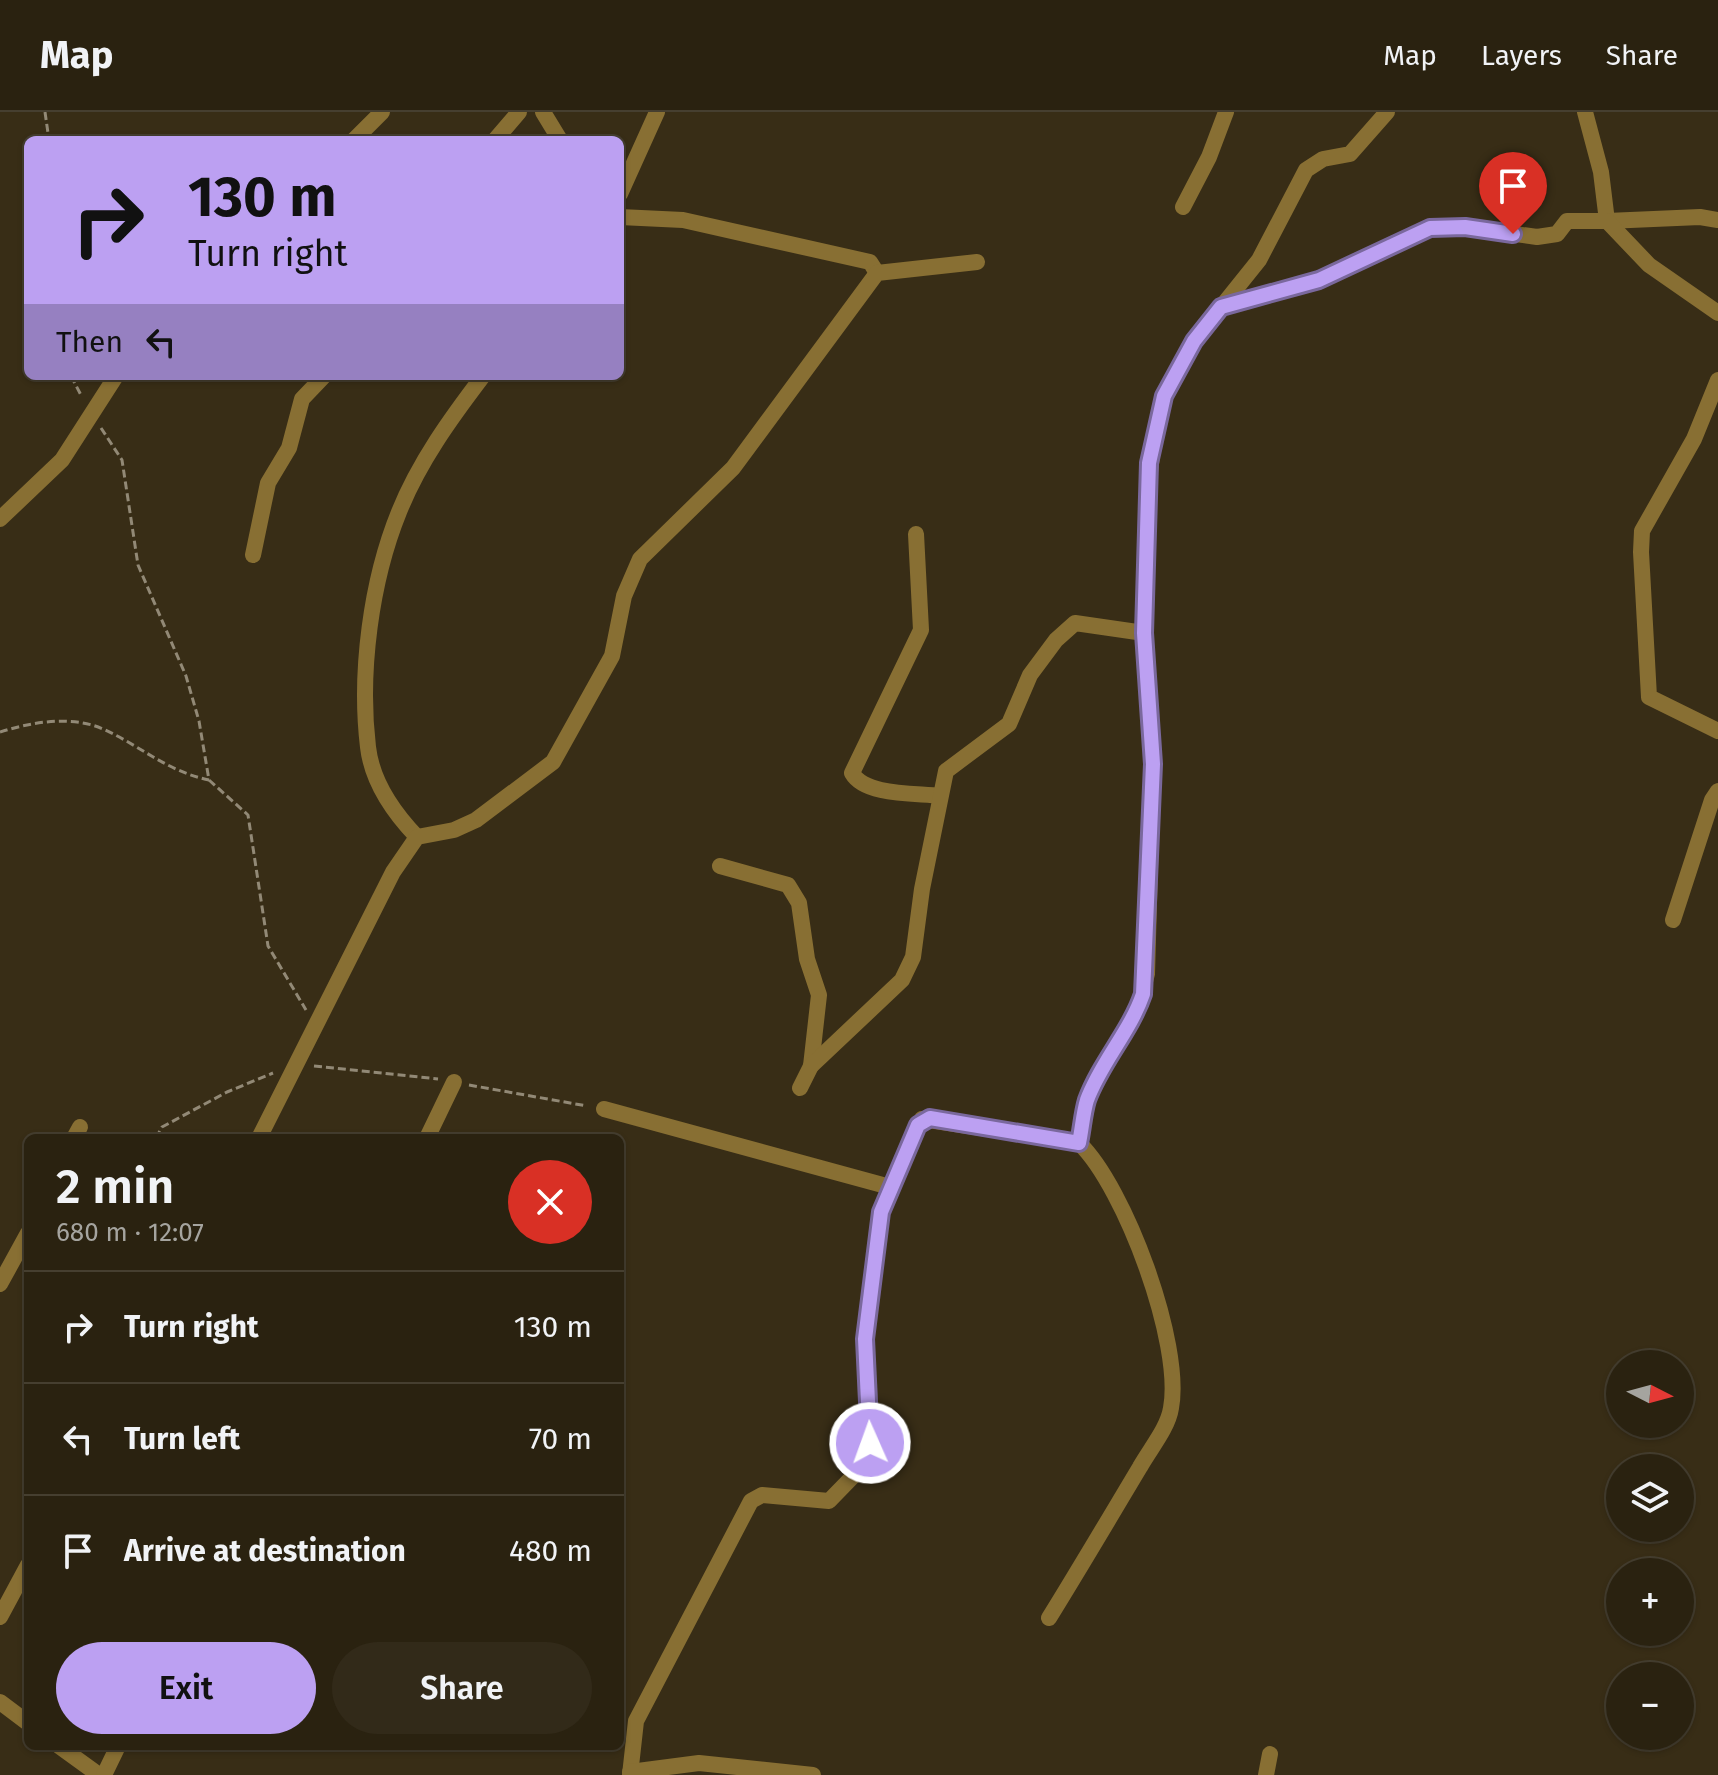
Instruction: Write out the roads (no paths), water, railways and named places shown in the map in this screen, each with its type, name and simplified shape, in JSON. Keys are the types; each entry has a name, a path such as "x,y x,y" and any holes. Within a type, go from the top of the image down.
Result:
{"street":[{"path":"358,136 382,112"},
{"path":"498,136 519,112"},
{"path":"543,112 558,136"},
{"path":"624,185 657,112"},
{"path":"1183,207 1209,157 1226,112"},
{"path":"1079,1143 1087,1101 1101,1071 1136,1014 1147,974 1153,764 1144,633 1147,496 1155,432 1164,396 1177,371 1221,307 1259,260 1306,170 1323,159 1350,154 1387,112"},
{"path":"1585,112 1601,172 1607,221 1649,265 1718,313"},
{"path":"624,217 683,220 723,228 761,240 870,262 877,273"},
{"path":"1221,307 1319,280 1430,228 1465,227 1537,237 1557,234 1567,221 1700,217 1718,220"},
{"path":"261,1134 393,872 417,837 454,830 476,820 553,762 612,656 624,596 640,559 733,468 877,273 977,262"},
{"path":"0,519 62,460 114,380"},
{"path":"253,555 268,483 289,448 302,399 320,380"},
{"path":"417,837 396,814 381,787 368,749 367,652 375,598 400,511 434,444 480,380"},
{"path":"1718,380 1694,439 1642,531 1641,552 1649,697 1718,731"},
{"path":"916,534 921,630 852,773 858,780 877,788 940,796"},
{"path":"800,1088 811,1066 902,980 908,969 917,941 922,889 948,768 1009,724 1030,675 1069,627 1083,621 1144,633"},
{"path":"1673,920 1712,800 1718,791"},
{"path":"720,866 788,885 799,903 807,959 819,995 811,1066"},
{"path":"429,1134 454,1082"},
{"path":"604,1109 890,1187"},
{"path":"813,1775 699,1763 630,1773 636,1721 751,1501 762,1495 829,1501 864,1465 870,1433 865,1339 881,1212 922,1119 1079,1143 1098,1161 1112,1186 1153,1289 1167,1342 1171,1408 1099,1537 1049,1618"},
{"path":"0,1284 24,1240"},
{"path":"0,1617 24,1572"},
{"path":"0,1702 24,1720"},
{"path":"65,1750 102,1775 116,1750"},
{"path":"1266,1775 1270,1754"}]}
